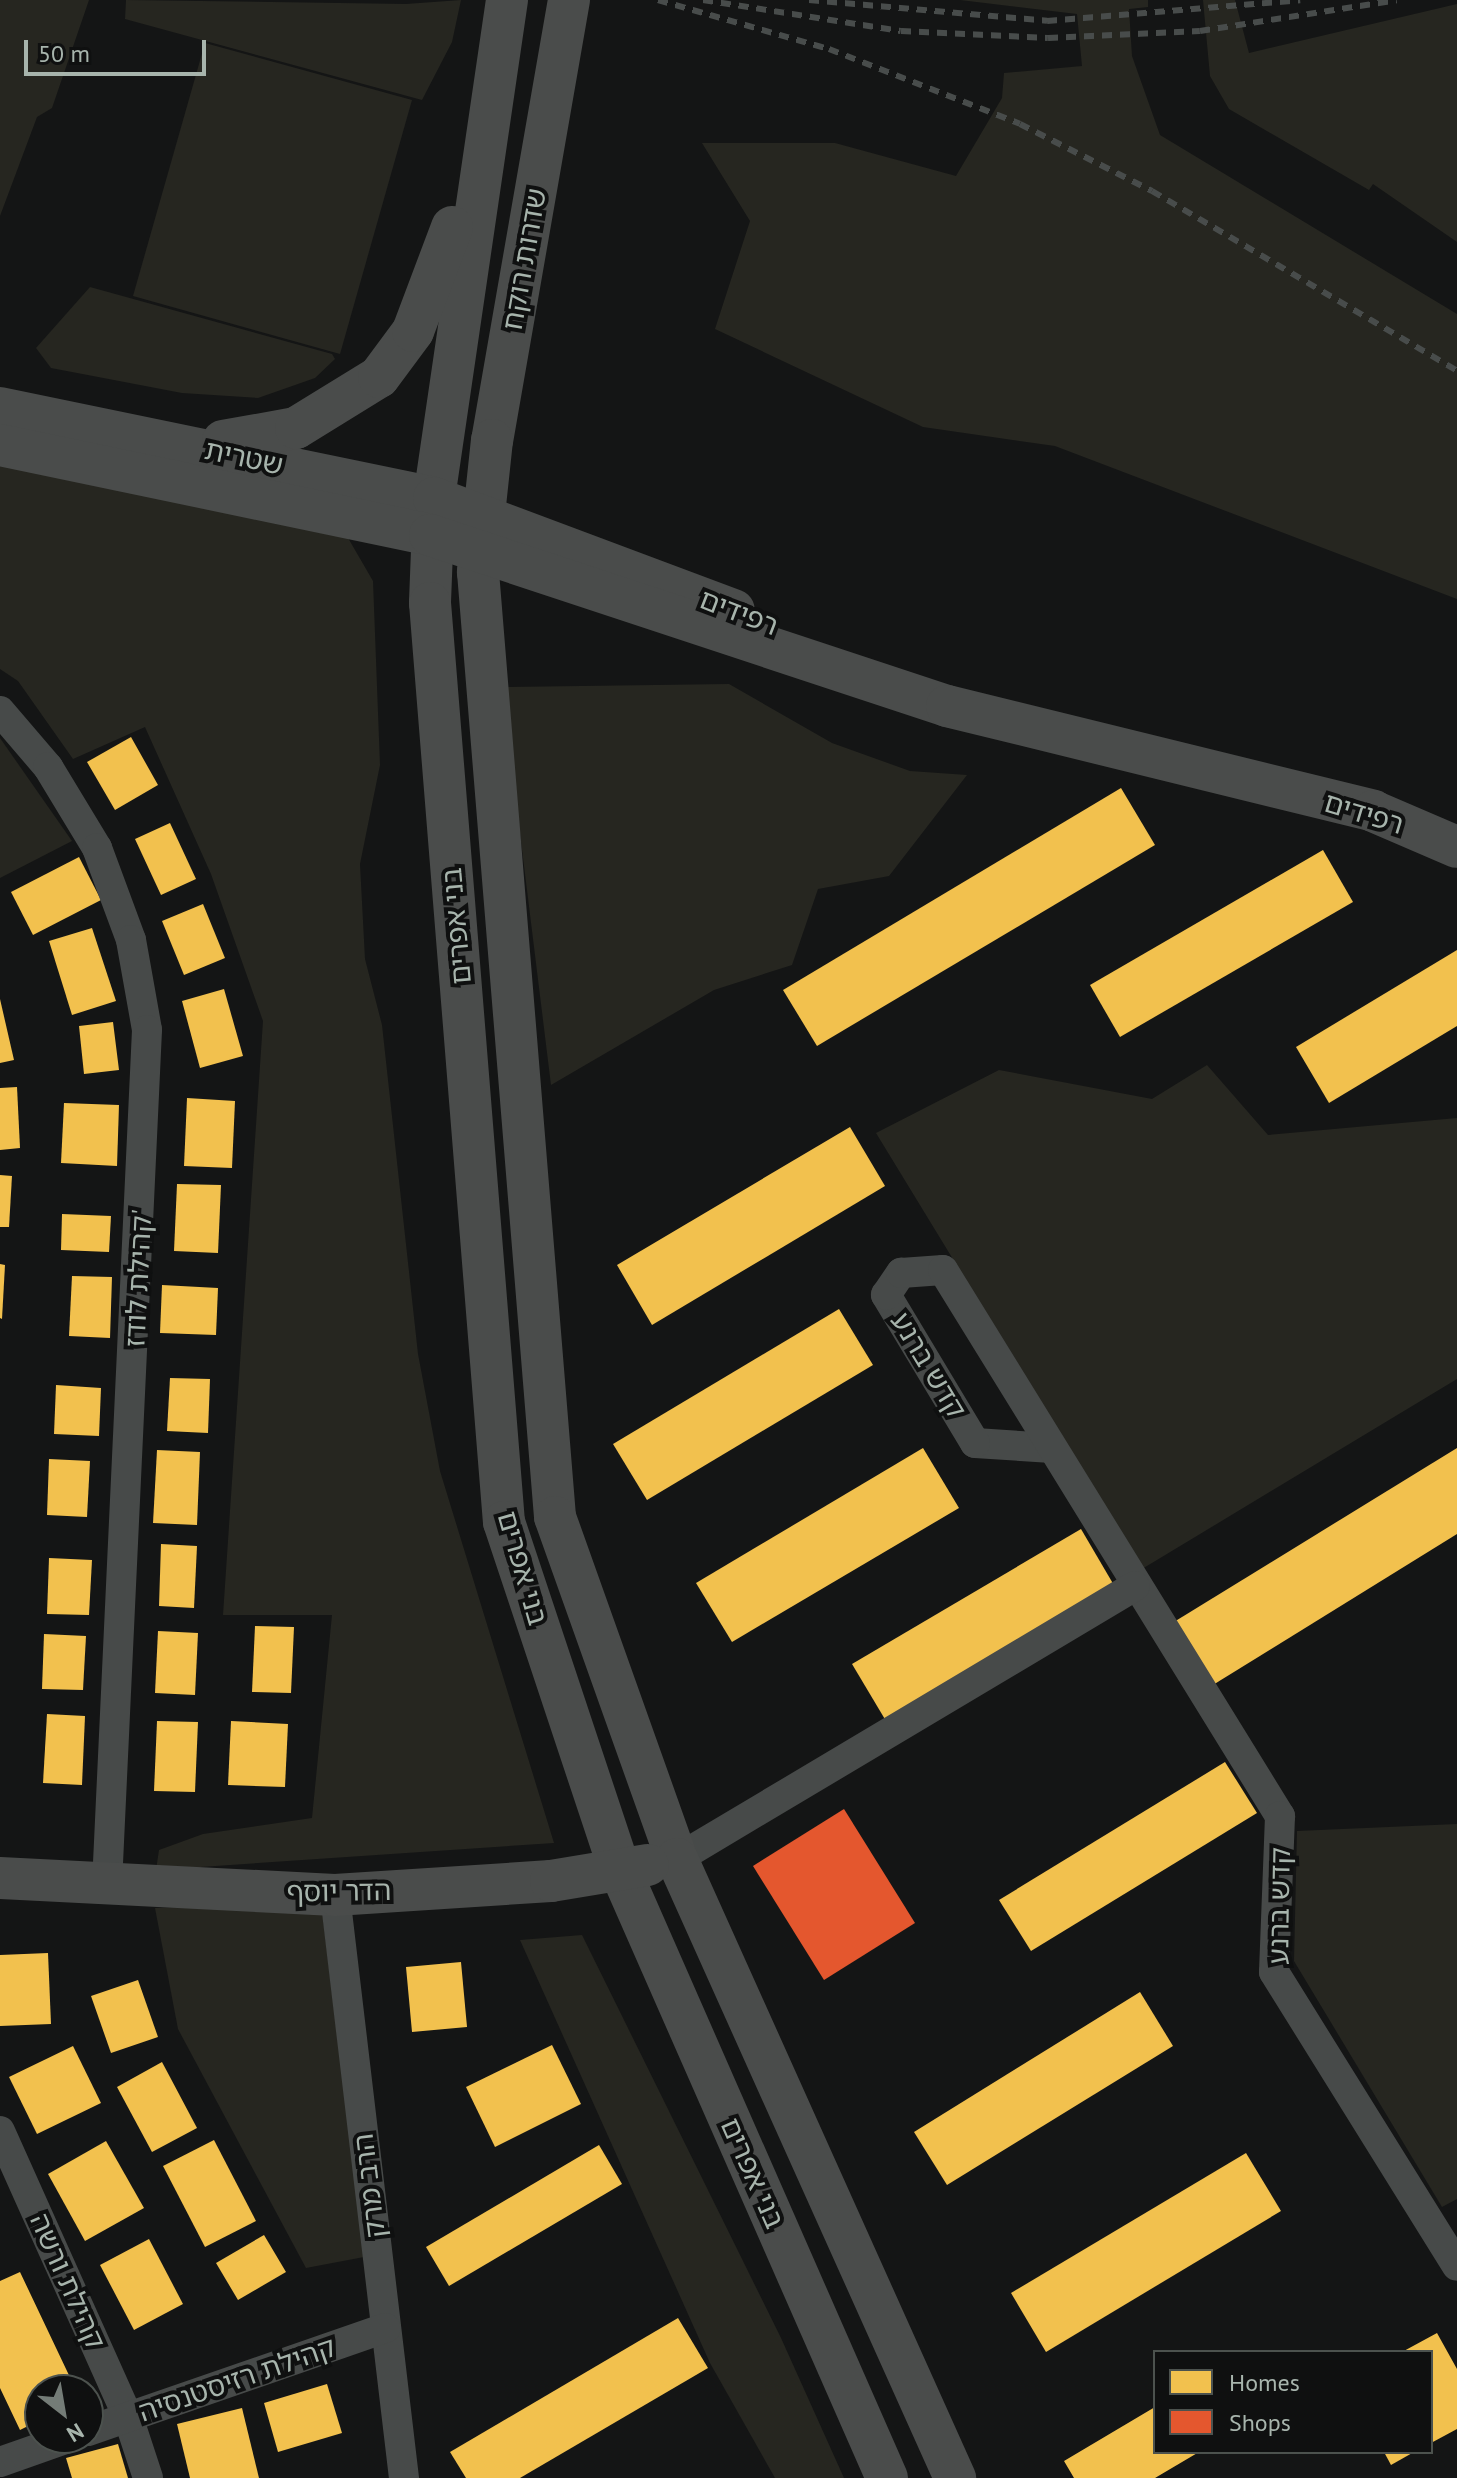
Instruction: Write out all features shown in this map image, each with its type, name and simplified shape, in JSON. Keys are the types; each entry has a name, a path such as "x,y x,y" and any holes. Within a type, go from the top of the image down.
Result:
{"main road":[{"name":"שדרות רוקח","path":"432,516 480,147 507,0"},
{"name":"שדרות רוקח","path":"483,536 569,0"},
{"path":"138,434 266,437 360,394 413,331 480,147"},
{"name":"שטרית","path":"0,408 138,434 432,516 483,536"},
{"name":"שטרית","path":"0,445 432,516"},
{"name":"בני אפרים","path":"432,516 430,603 504,1522 620,1870 887,2478"},
{"name":"רפידים","path":"483,536 991,713 1373,811 1457,847"},
{"name":"בני אפרים","path":"483,536 555,1517 677,1859 955,2478"},
{"path":"551,1881 575,1857 599,1805"},
{"name":"הדר יוסף","path":"0,1878 335,1895 551,1881 677,1859"}],"street":[{"name":"קהילת לודז'","path":"0,711 48,767 97,848 131,940 147,1030 107,1884"},
{"name":"קדש ברנע","path":"1052,1448 975,1443 886,1295 901,1273 943,1270 1052,1448 1135,1586 1280,1816 1274,1972 1457,2266"},
{"path":"677,1859 1135,1586"},
{"name":"הרב מרק","path":"335,1895 404,2478"},
{"name":"קהילת ורשה","path":"0,2131 128,2417 148,2478"},
{"name":"קהילת רזיסטנסיה","path":"104,2425 386,2328"},
{"path":"0,2462 24,2454"}],"shaded area":[{"path":"0,0 89,0 52,108 37,117 0,216"},
{"path":"126,0 406,4 461,0 452,42 422,100 125,19"},
{"path":"960,0 1148,0 1148,7 1129,9 1132,56 1160,135 1457,314 1457,599 1055,446 923,427 715,329 750,221 702,143 835,143 956,176 1002,98 1004,73 1082,66 1077,14"},
{"path":"1203,0 1235,0 1249,53 1457,4 1457,242 1373,184 1369,190 1229,109 1210,76"},
{"path":"205,43 412,100 340,354 133,296"},
{"path":"90,287 332,354 335,359 315,378 258,398 182,393 51,368 36,348"},
{"path":"0,461 344,531 373,581 380,765 360,864 365,959 382,1025 418,1354 440,1471 554,1843 156,1870 159,1850 203,1834 312,1818 332,1615 223,1615 263,1021 211,874 145,727 73,759 18,681 0,669"},
{"path":"729,684 832,743 910,771 967,775 889,876 818,889 792,965 714,990 551,1085 502,687"},
{"path":"0,738 72,841 0,878"},
{"path":"1207,1065 1268,1135 1457,1118 1457,1379 1142,1569 876,1133 999,1070 1152,1099"},
{"path":"1457,1824 1457,2199 1442,2207 1294,1961 1297,1831"},
{"path":"321,1902 364,2257 306,2268 178,2029 155,1908"},
{"path":"582,1935 781,2338 844,2478 775,2478 710,2363 520,1940"}],"building: Homes":[{"path":"131,737 158,785 115,810 87,762"},
{"path":"1121,788 1155,845 817,1046 783,990"},
{"path":"170,823 196,879 161,895 135,839"},
{"path":"1323,850 1353,902 1120,1037 1090,985"},
{"path":"79,857 101,900 33,935 11,892"},
{"path":"203,904 225,958 184,975 162,921"},
{"path":"92,928 116,1001 72,1015 49,941"},
{"path":"1457,950 1457,1026 1329,1103 1296,1047"},
{"path":"224,989 243,1056 200,1068 182,1001"},
{"path":"0,999 14,1060 0,1063"},
{"path":"113,1022 119,1070 84,1074 79,1026"},
{"path":"17,1087 20,1148 0,1150 0,1088"},
{"path":"187,1098 235,1101 232,1168 184,1166"},
{"path":"64,1103 119,1105 117,1166 61,1163"},
{"path":"850,1127 885,1186 652,1325 617,1265"},
{"path":"0,1175 12,1176 9,1227 0,1227"},
{"path":"177,1184 221,1185 218,1253 174,1251"},
{"path":"62,1214 111,1216 109,1252 61,1250"},
{"path":"0,1264 5,1265 2,1319 0,1318"},
{"path":"72,1276 112,1277 110,1338 69,1336"},
{"path":"162,1285 218,1288 216,1335 160,1333"},
{"path":"839,1309 873,1365 647,1500 613,1444"},
{"path":"170,1378 210,1379 208,1433 167,1431"},
{"path":"56,1385 101,1388 99,1436 54,1434"},
{"path":"923,1448 959,1508 732,1642 696,1583"},
{"path":"1457,1448 1457,1534 1208,1688 1169,1625"},
{"path":"157,1450 200,1452 197,1525 153,1523"},
{"path":"49,1459 90,1461 87,1517 47,1515"},
{"path":"1081,1529 1115,1587 886,1721 852,1664"},
{"path":"161,1544 197,1546 194,1608 159,1606"},
{"path":"49,1558 92,1560 89,1615 47,1614"},
{"path":"255,1626 294,1627 291,1693 252,1692"},
{"path":"158,1631 198,1633 195,1695 155,1693"},
{"path":"44,1634 86,1636 83,1690 42,1689"},
{"path":"47,1714 85,1716 82,1785 43,1783"},
{"path":"157,1721 198,1722 195,1792 154,1791"},
{"path":"231,1721 288,1724 285,1787 228,1785"},
{"path":"1225,1762 1257,1813 1031,1951 999,1900"},
{"path":"48,1953 51,2024 0,2026 0,1955"},
{"path":"461,1962 467,2027 412,2032 406,1967"},
{"path":"138,1980 158,2037 111,2053 91,1996"},
{"path":"1140,1992 1173,2046 947,2185 914,2132"},
{"path":"552,2045 581,2104 495,2147 466,2087"},
{"path":"73,2046 101,2103 37,2134 9,2077"},
{"path":"162,2062 197,2128 152,2152 117,2087"},
{"path":"214,2140 256,2221 205,2247 163,2166"},
{"path":"106,2141 144,2208 85,2241 48,2174"},
{"path":"599,2145 622,2184 449,2286 426,2247"},
{"path":"1246,2153 1281,2211 1046,2352 1011,2293"},
{"path":"264,2235 286,2272 238,2300 216,2263"},
{"path":"149,2239 183,2304 134,2330 100,2265"},
{"path":"20,2272 68,2374 24,2374 24,2428 20,2430 0,2388 0,2281"},
{"path":"678,2318 708,2368 520,2478 466,2478 450,2452"},
{"path":"1437,2333 1457,2369 1457,2429 1433,2442 1433,2350 1406,2350"},
{"path":"327,2384 342,2433 278,2452 264,2403"},
{"path":"242,2408 259,2478 190,2478 177,2424"},
{"path":"1153,2408 1153,2454 1196,2454 1155,2478 1074,2478 1064,2461"},
{"path":"118,2444 128,2478 72,2478 66,2458 81,2454 104,2454 104,2448"},
{"path":"1385,2454 1410,2454 1391,2465"}],"building: Shops":[{"path":"844,1809 915,1923 824,1980 753,1866"}],"railway":[{"path":"658,0 829,49 1020,124 1152,191 1457,371"},
{"path":"703,0 901,31 1048,38 1200,31 1397,0"},
{"path":"809,0 1047,21 1300,0"}]}
